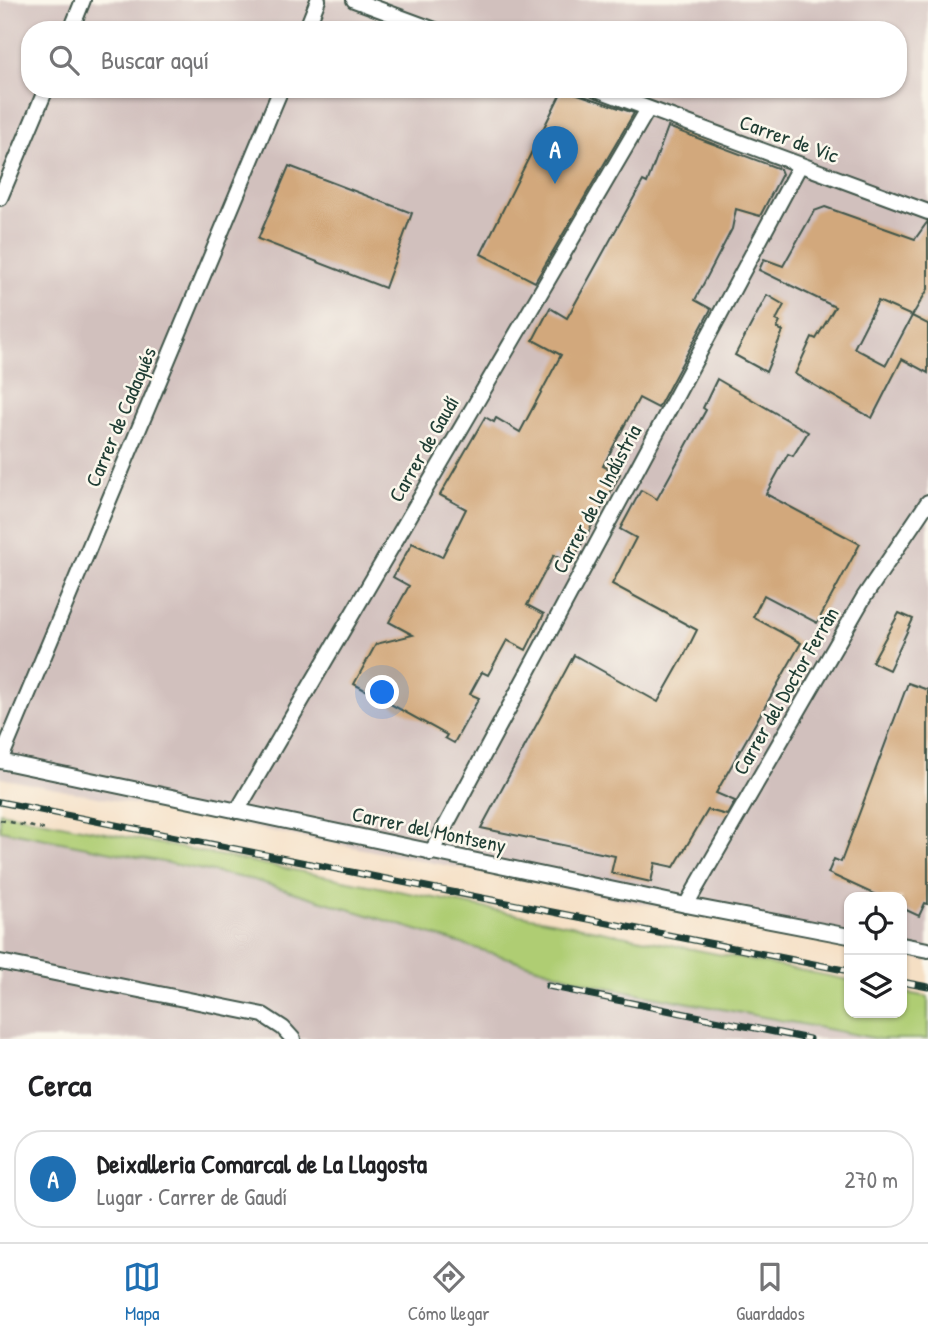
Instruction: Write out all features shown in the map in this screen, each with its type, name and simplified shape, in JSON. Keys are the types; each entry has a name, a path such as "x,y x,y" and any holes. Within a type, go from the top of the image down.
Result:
{"street":[{"path":"75,21 83,0"},
{"path":"310,21 318,0"},
{"path":"355,0 411,21"},
{"path":"0,198 42,98"},
{"name":"Carrer de Cadaqués","path":"0,761 277,98"},
{"name":"Carrer de Vic","path":"621,98 928,212"},
{"name":"Carrer de Gaudí","path":"237,811 648,108"},
{"name":"Carrer de la Indústria","path":"431,853 800,166"},
{"name":"Carrer del Doctor Ferràn","path":"686,905 864,597 928,502"},
{"name":"Carrer del Montseny","path":"0,761 431,853 844,935"},
{"path":"907,946 928,950"},
{"path":"0,962 263,1015 283,1028 293,1039"}],"path":[{"path":"0,820 47,830"}],"shaded area":[{"path":"0,0 928,0 928,961 907,956 907,892 844,892 844,943 0,778"},
{"path":"0,830 254,880 596,985 879,1039 0,1039"}],"green space":[{"path":"0,812 844,979 844,1018 907,1018 907,993 928,997 928,1039 879,1039 596,985 254,880 0,830"}],"building":[{"path":"559,98 590,98 634,113 535,282 481,254"},
{"path":"668,127 780,169 782,174 760,216 736,209 732,229 695,300 711,309 658,408 639,398 603,466 620,474 615,484 570,565 554,555 527,605 544,614 526,650 507,640 488,675 482,672 470,694 479,698 454,743 445,738 447,735 354,684 376,644 413,635 389,622 409,586 393,577 412,543 442,557 466,509 440,495 485,417 494,422 496,418 520,432 561,355 533,340 550,308 567,318 643,181 647,183"},
{"path":"289,166 412,213 385,288 258,239"},
{"path":"825,207 915,239 928,221 928,289 912,316 928,324 928,373 902,359 872,418 795,374 812,337 816,339 835,307 759,270 764,259 783,266 814,211","holes":["878,301 912,316 886,365 854,348"]},
{"path":"767,295 784,305 776,320 780,322 777,328 783,331 766,372 735,355"},
{"path":"717,379 808,432 793,456 788,454 766,494 860,544 817,623 764,595 753,617 801,643 716,793 735,801 727,815 708,810 674,867 655,863 651,882 611,873 615,856 481,828 574,655 658,702 684,656 697,630 612,584 636,538 620,529 641,490 657,499 706,410 703,408"},
{"path":"899,613 913,619 889,670 872,662"},
{"path":"908,683 928,690 928,904 925,903 919,916 907,910 907,892 869,892 828,873 834,859 841,862"}],"railway":[{"path":"0,802 844,970"},
{"path":"907,983 928,987"},
{"path":"548,986 809,1039"}],"place":[{"name":"Deixalleria Comarcal de La Llagosta","path":"555,184"}]}
